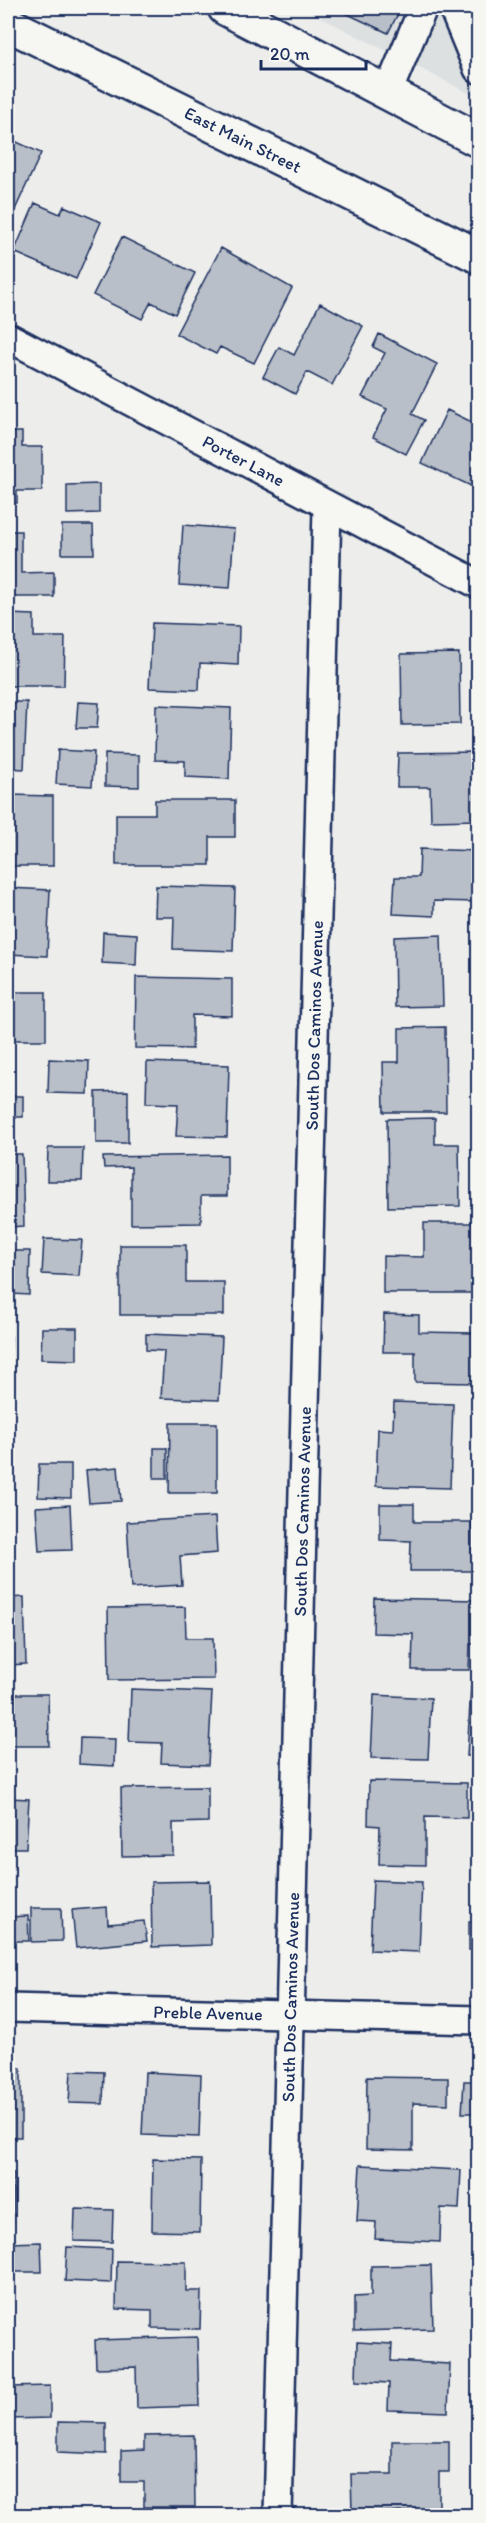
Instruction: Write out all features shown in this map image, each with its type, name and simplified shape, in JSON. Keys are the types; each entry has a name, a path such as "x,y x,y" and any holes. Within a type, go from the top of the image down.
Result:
{"main road":[{"path":"225,8 478,140"},
{"name":"East Main Street","path":"8,24 477,251"}],"street":[{"path":"388,92 423,8"},
{"path":"453,8 478,69"},
{"name":"Porter Lane","path":"8,337 327,507 478,584"},
{"name":"South Dos Caminos Avenue","path":"278,2516 327,507"},
{"name":"Preble Avenue","path":"8,2008 478,2020"}],"shaded area":[{"path":"302,8 478,8 478,98 359,37"}],"building":[{"path":"335,8 401,8 388,33"},
{"path":"8,138 41,153 8,225"},
{"path":"35,203 60,214 64,206 101,222 76,279 14,252"},
{"path":"122,237 195,273 175,314 151,302 142,319 93,295"},
{"path":"221,248 292,288 254,363 220,347 216,354 176,334"},
{"path":"320,303 363,326 332,385 307,372 295,394 263,377 279,347 294,355"},
{"path":"379,334 437,364 412,414 424,420 406,454 373,437 387,409 362,397 385,353 373,347"},
{"path":"447,410 478,425 478,473 471,486 422,463"},
{"path":"8,432 22,432 22,447 42,447 42,491 17,491 17,503 8,503"},
{"path":"99,484 99,513 67,514 67,485"},
{"path":"62,525 93,525 94,554 62,554"},
{"path":"183,525 234,529 230,588 179,585"},
{"path":"8,531 21,531 21,573 54,572 54,597 8,597"},
{"path":"8,614 34,615 34,637 65,637 64,686 8,686"},
{"path":"152,623 239,626 238,665 200,663 199,690 149,688"},
{"path":"459,653 460,724 402,725 401,654"},
{"path":"8,702 27,702 24,769 8,768"},
{"path":"78,702 99,703 97,728 76,728"},
{"path":"156,705 231,708 229,779 185,777 185,761 155,760"},
{"path":"58,750 94,752 92,786 56,784"},
{"path":"478,752 478,820 431,821 430,787 397,787 398,753"},
{"path":"105,754 139,755 139,787 105,786"},
{"path":"8,795 53,796 53,866 8,866"},
{"path":"155,800 235,800 235,837 210,837 210,865 116,865 116,814 155,814"},
{"path":"420,849 478,851 478,902 434,901 434,916 393,914 395,877 419,877"},
{"path":"156,886 235,888 233,951 173,949 174,917 155,917"},
{"path":"8,888 50,890 47,956 8,954"},
{"path":"103,932 137,934 136,965 102,963"},
{"path":"441,935 443,1006 395,1007 394,937"},
{"path":"136,977 232,979 232,1016 192,1015 192,1049 135,1048"},
{"path":"8,992 46,992 46,1040 8,1040"},
{"path":"445,1027 446,1112 384,1112 383,1062 399,1062 399,1028"},
{"path":"49,1059 89,1061 88,1094 48,1093"},
{"path":"147,1062 229,1065 227,1137 176,1136 178,1104 146,1103"},
{"path":"128,1091 128,1143 96,1143 96,1092"},
{"path":"10,1096 23,1096 23,1117 10,1117"},
{"path":"435,1118 435,1144 459,1144 460,1206 388,1207 387,1119"},
{"path":"48,1148 83,1148 82,1181 47,1181"},
{"path":"8,1154 22,1154 24,1226 8,1227"},
{"path":"227,1155 227,1196 201,1196 201,1223 131,1224 131,1167 104,1168 103,1157"},
{"path":"424,1223 478,1223 478,1293 383,1293 383,1256 424,1257"},
{"path":"44,1239 82,1240 79,1276 42,1274"},
{"path":"120,1245 186,1245 186,1282 224,1282 224,1315 120,1315"},
{"path":"8,1251 30,1251 29,1295 12,1294 12,1315 8,1314"},
{"path":"384,1314 419,1315 419,1332 475,1333 474,1383 415,1382 415,1352 383,1352"},
{"path":"42,1328 77,1328 77,1360 41,1359"},
{"path":"146,1334 222,1337 219,1400 161,1398 164,1351 146,1350"},
{"path":"8,1337 11,1337 9,1382 8,1382"},
{"path":"394,1402 453,1404 450,1488 376,1486 378,1429 393,1430"},
{"path":"170,1423 217,1423 217,1493 169,1493"},
{"path":"154,1448 167,1448 167,1478 154,1478"},
{"path":"39,1464 71,1464 71,1498 38,1497"},
{"path":"118,1467 121,1501 89,1503 86,1470"},
{"path":"380,1504 414,1504 414,1522 472,1522 472,1571 410,1571 411,1541 380,1540"},
{"path":"70,1505 72,1550 39,1551 36,1507"},
{"path":"215,1517 217,1553 180,1556 182,1585 131,1588 127,1522"},
{"path":"24,1597 26,1664 8,1665 8,1598"},
{"path":"374,1598 478,1600 478,1644 470,1644 469,1670 412,1670 413,1634 373,1633"},
{"path":"185,1607 186,1638 213,1638 214,1679 109,1680 108,1608"},
{"path":"471,1686 478,1686 478,1756 467,1756"},
{"path":"131,1689 212,1692 208,1765 161,1763 162,1743 129,1742"},
{"path":"8,1694 48,1694 49,1746 8,1746"},
{"path":"374,1695 431,1698 428,1759 371,1758"},
{"path":"80,1738 115,1739 114,1766 79,1764"},
{"path":"369,1781 467,1783 467,1818 425,1817 425,1865 379,1864 380,1826 368,1825"},
{"path":"208,1787 208,1822 173,1823 173,1855 122,1856 121,1788"},
{"path":"8,1798 29,1799 26,1848 8,1848"},
{"path":"373,1880 422,1882 419,1952 370,1950"},
{"path":"210,1881 211,1945 152,1947 151,1882"},
{"path":"107,1907 108,1924 144,1921 147,1941 76,1948 72,1910"},
{"path":"31,1908 61,1908 62,1941 31,1942"},
{"path":"28,1916 29,1941 8,1941 8,1917"},
{"path":"469,1921 478,1921 478,1950 469,1950"},
{"path":"8,2068 21,2068 21,2137 8,2137"},
{"path":"71,2071 104,2072 103,2104 69,2103"},
{"path":"145,2072 201,2075 199,2137 142,2135"},
{"path":"367,2077 448,2078 448,2104 413,2103 413,2150 366,2149"},
{"path":"464,2081 478,2081 478,2113 462,2113"},
{"path":"153,2159 201,2160 200,2232 152,2231"},
{"path":"360,2165 461,2170 459,2209 441,2208 440,2242 375,2239 376,2222 357,2221"},
{"path":"8,2173 14,2173 13,2222 8,2222"},
{"path":"75,2209 113,2210 112,2242 74,2241"},
{"path":"41,2242 42,2272 10,2272 9,2243"},
{"path":"67,2247 112,2249 111,2283 65,2281"},
{"path":"117,2261 186,2262 186,2291 201,2291 200,2329 152,2328 152,2310 116,2309"},
{"path":"431,2265 433,2329 354,2331 354,2297 371,2296 371,2266"},
{"path":"197,2337 199,2406 137,2408 136,2367 96,2368 95,2340"},
{"path":"357,2342 392,2344 391,2361 450,2364 448,2412 388,2410 389,2383 356,2381"},
{"path":"50,2386 50,2418 8,2419 8,2387"},
{"path":"58,2422 106,2423 106,2454 58,2452"},
{"path":"194,2435 195,2507 144,2507 144,2482 121,2482 121,2451 144,2450 144,2436"},
{"path":"392,2441 449,2441 449,2472 439,2472 439,2512 352,2512 351,2474 392,2474"}]}
